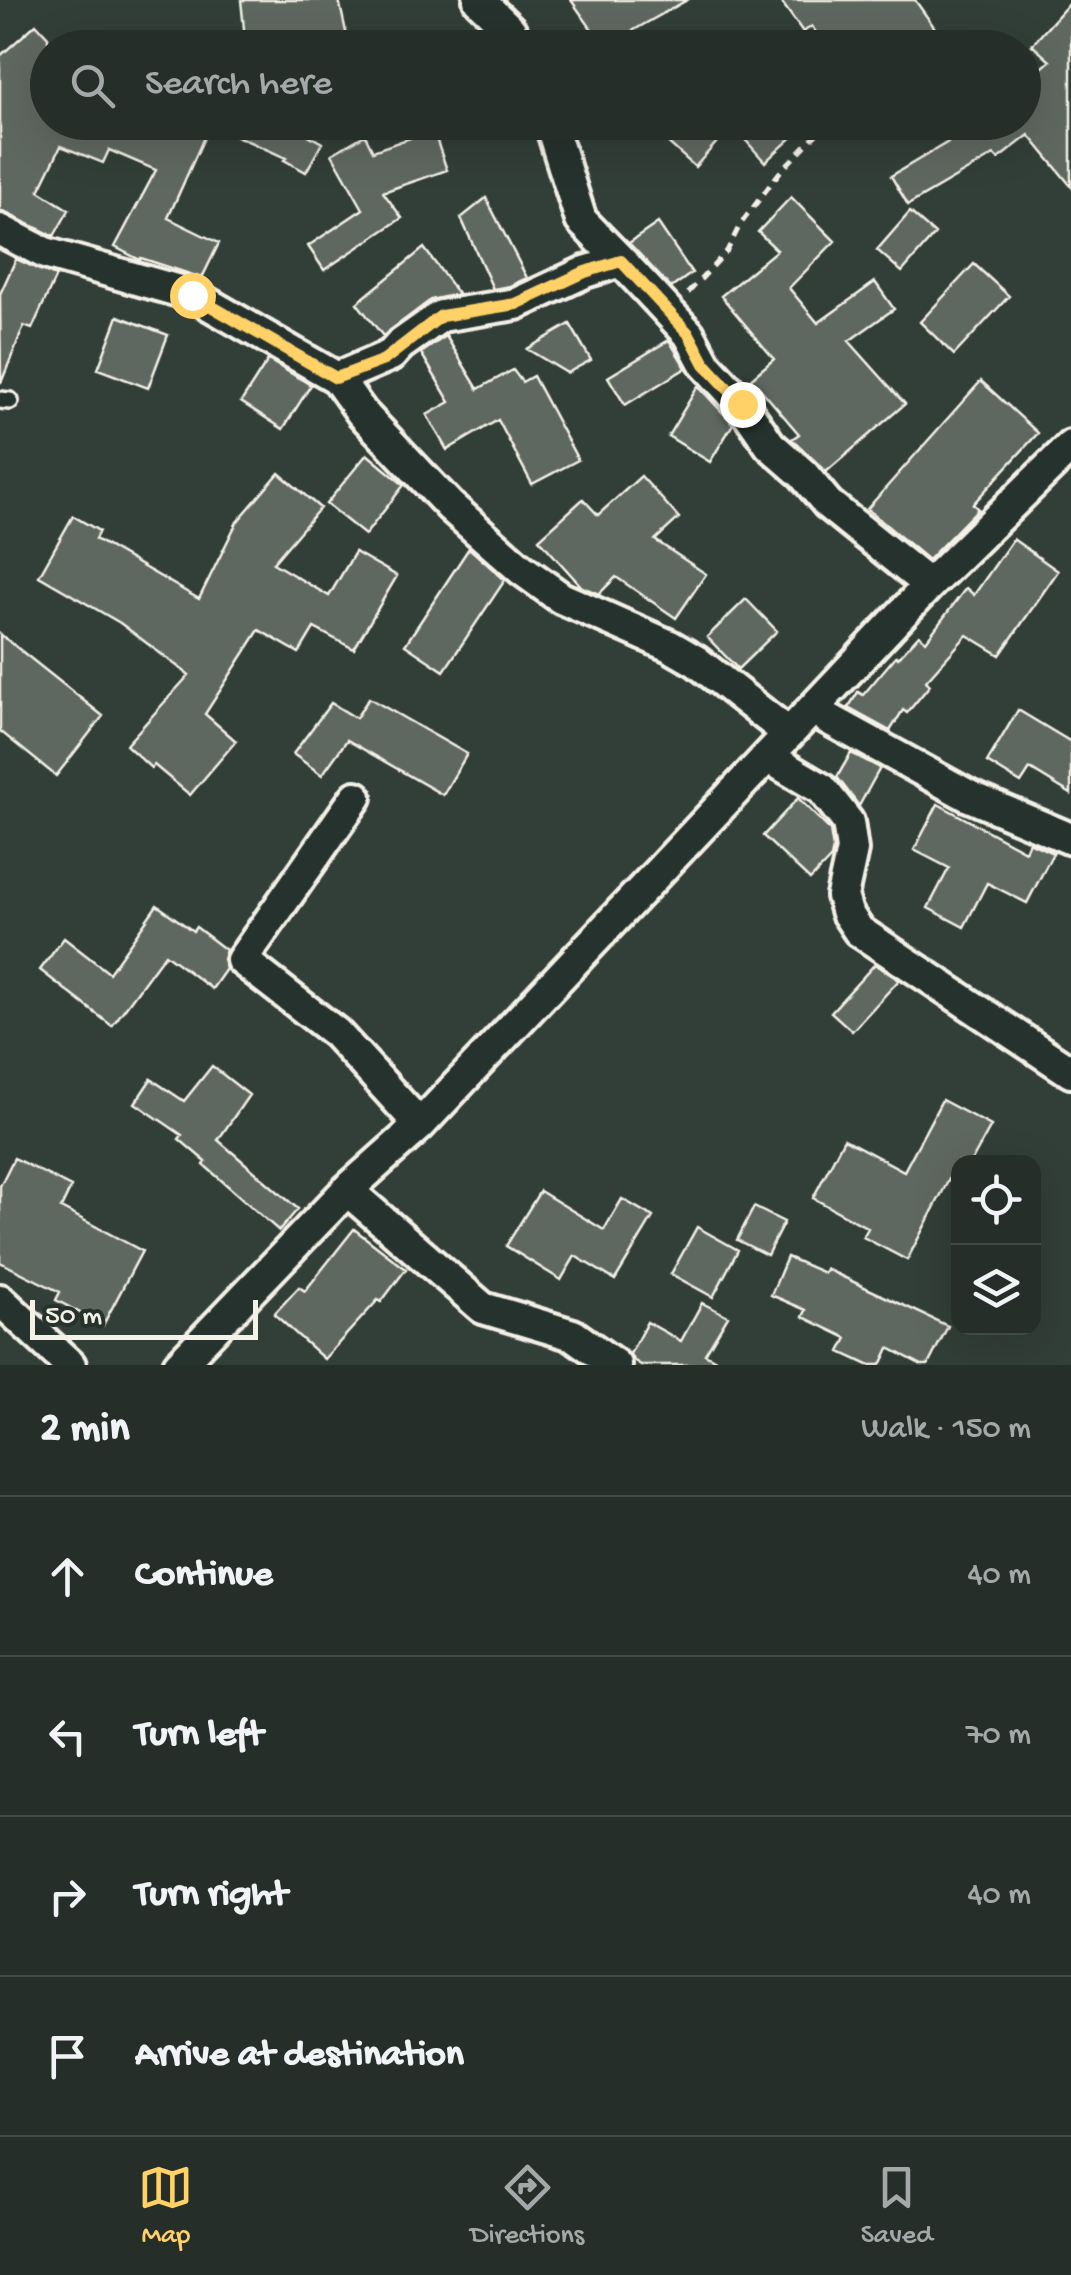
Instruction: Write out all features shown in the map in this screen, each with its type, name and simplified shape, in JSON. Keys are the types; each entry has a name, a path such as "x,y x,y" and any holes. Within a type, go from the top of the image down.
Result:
{"street":[{"path":"479,0 510,30"},
{"path":"556,140 582,220 689,334 705,364 742,404 770,445 828,504 929,585"},
{"path":"0,230 45,253 192,295 336,378 362,412 450,506 521,569 561,598 696,661 788,733"},
{"path":"336,378 384,360 441,316 516,304 585,272 621,261"},
{"path":"179,1365 347,1190 420,1125 929,585 1071,446"},
{"path":"815,706 828,718 969,796 1071,839"},
{"path":"768,757 822,790 848,822 852,850 842,896 860,931 1071,1072"},
{"path":"356,797 242,960 336,1034 420,1125"},
{"path":"347,1190 484,1308 573,1335 616,1365"},
{"path":"0,1300 70,1365"}],"path":[{"path":"672,316 689,291 727,252 740,226 779,173 811,140"}],"building":[{"path":"241,0 339,0 346,30 244,30"},
{"path":"571,0 687,0 634,30 592,30"},
{"path":"780,0 915,0 936,30 814,30 812,26 802,30"},
{"path":"1071,1 1071,186 1033,140 1041,140 1041,69 1050,61 1041,53 1041,35"},
{"path":"36,24 42,30 30,30 30,140 203,140 168,218 219,243 202,278 140,260 115,247 156,170 109,150 103,163 61,146 39,191 69,210 54,236 0,211 0,56"},
{"path":"246,140 322,143 306,172 286,158"},
{"path":"356,140 368,140 373,151 404,140 436,140 447,170 383,192 402,218 324,270 308,246 363,209 332,154"},
{"path":"665,140 719,140 695,167"},
{"path":"745,140 789,140 765,162"},
{"path":"952,140 1023,140 998,159 994,155 908,205 891,176"},
{"path":"791,197 835,241 789,288 818,323 875,282 894,309 849,341 905,404 826,472 792,439 799,434 757,385 754,390 747,382 774,359 721,296 777,250 758,232"},
{"path":"486,198 527,278 493,289 461,218"},
{"path":"910,212 935,234 902,272 877,250"},
{"path":"658,223 692,273 671,288 629,243"},
{"path":"424,248 458,294 431,300 383,336 357,303"},
{"path":"16,259 56,276 32,329 24,326 1,383 0,294"},
{"path":"974,264 1009,296 954,355 920,322"},
{"path":"118,316 168,335 148,388 98,369"},
{"path":"570,324 591,360 567,373 527,349"},
{"path":"446,336 478,389 513,370 522,382 533,376 578,460 532,484 498,420 447,450 427,415 450,402 421,353"},
{"path":"669,340 686,368 625,405 608,377"},
{"path":"268,360 311,385 283,429 241,402"},
{"path":"981,381 1038,433 973,504 978,509 928,560 867,509"},
{"path":"698,386 733,424 710,462 668,436"},
{"path":"367,454 404,485 365,535 326,504"},
{"path":"279,473 320,508 273,563 329,596 355,552 397,576 354,649 314,628 299,653 259,630 205,714 236,741 190,795 126,745 189,675 120,623 39,576 73,516 99,531 95,539 199,599 237,522"},
{"path":"641,476 679,518 655,540 706,574 676,618 616,577 599,594 582,587 539,539 583,499 598,515"},
{"path":"1013,539 1058,571 1000,655 967,635 926,681 930,685 907,713 903,710 890,731 848,708 858,692 863,695 919,635 926,641 966,588 974,595"},
{"path":"469,548 505,580 444,671 405,645"},
{"path":"746,599 777,631 738,669 707,637"},
{"path":"0,634 103,716 56,776 0,731"},
{"path":"369,698 467,754 443,795 347,740 322,775 293,754 331,703 356,718"},
{"path":"1018,710 1071,742 1071,794 1030,769 1021,783 987,762"},
{"path":"851,753 880,768 859,806 837,777"},
{"path":"798,798 830,830 833,849 831,858 810,880 763,836"},
{"path":"938,804 1025,851 1029,842 1053,853 1027,903 987,883 964,927 928,908 949,868 914,850"},
{"path":"157,905 226,950 226,969 212,989 165,954 112,1026 40,970 64,938 109,973"},
{"path":"875,964 899,980 852,1031 831,1012"},
{"path":"212,1066 249,1095 218,1140 298,1209 279,1231 204,1165 206,1162 179,1139 182,1135 135,1103 151,1079 184,1101"},
{"path":"942,1100 991,1126 975,1155 951,1155 951,1175 907,1260 863,1237 868,1228 813,1198 844,1139 904,1171"},
{"path":"14,1158 71,1187 61,1208 142,1251 103,1325 56,1300 60,1292 0,1262 0,1186"},
{"path":"540,1191 604,1230 622,1199 653,1217 615,1280 575,1256 561,1280 506,1246"},
{"path":"754,1207 784,1222 767,1255 737,1240"},
{"path":"697,1227 738,1250 713,1297 671,1274"},
{"path":"354,1229 406,1269 381,1302 378,1300 324,1359 274,1314 299,1287 305,1291"},
{"path":"787,1257 824,1273 826,1269 948,1326 928,1365 889,1348 881,1365 868,1365 840,1352 847,1338 803,1317 806,1310 771,1295"},
{"path":"702,1303 728,1316 705,1354 725,1365 641,1365 633,1360 630,1354 647,1322 681,1341"}],"route":[{"path":"192,295 336,378 384,360 441,316 516,304 585,272 621,261 689,334 705,364 742,404"}]}
